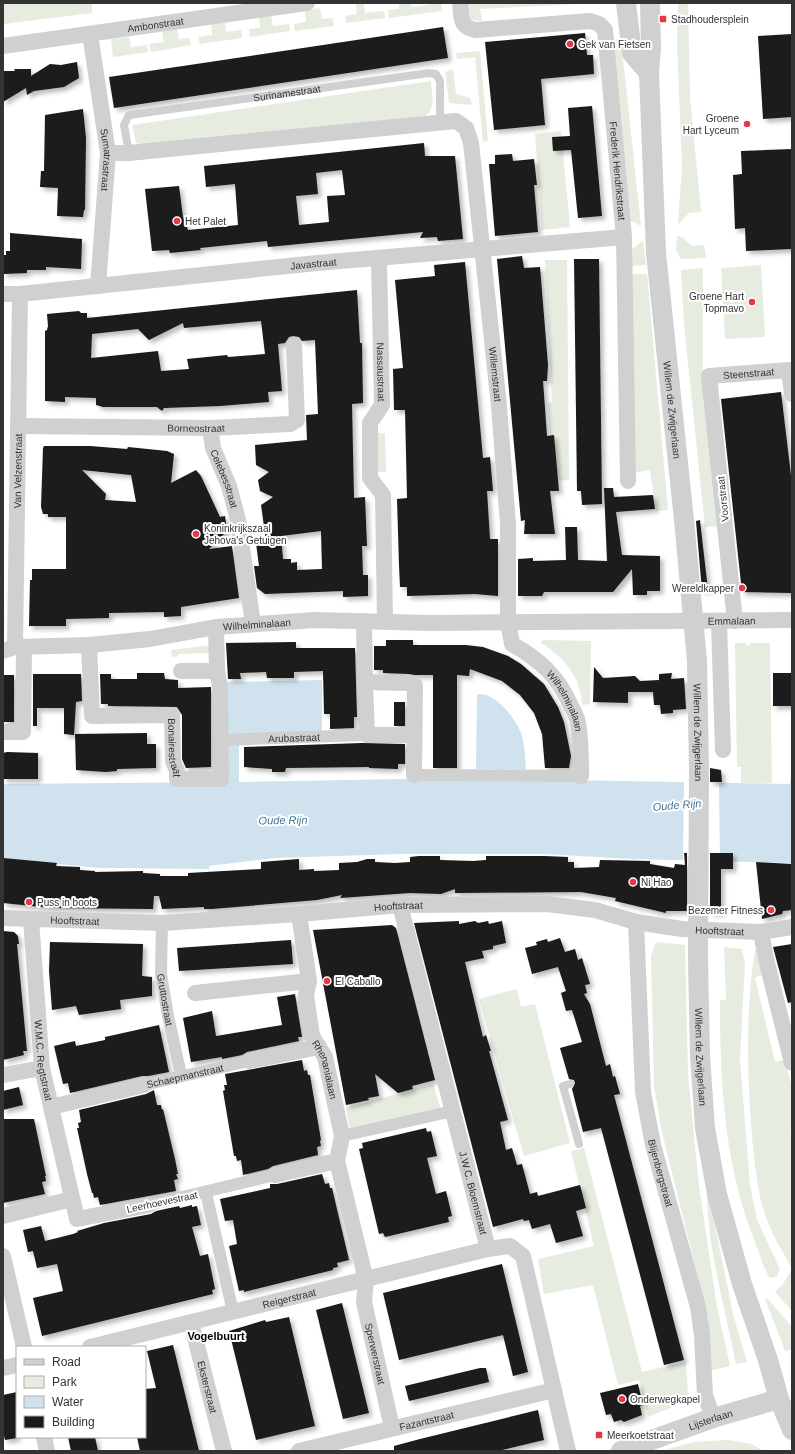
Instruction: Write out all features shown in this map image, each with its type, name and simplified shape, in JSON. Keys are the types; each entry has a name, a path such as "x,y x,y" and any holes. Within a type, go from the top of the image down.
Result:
{"street":[{"name":"Ambonstraat","path":"3,46 307,3"},
{"name":"Frederik Hendrikstraat","path":"460,3 462,24 467,29 476,30 590,21 599,24 605,30 624,236 628,481"},
{"path":"626,3 632,53 649,73"},
{"name":"Willem de Zwijgerlaan","path":"650,3 651,47 649,73 656,253 697,661 699,769 698,958 700,1056 705,1128 717,1194 742,1284 768,1360 785,1397 792,1430"},
{"name":"Sumatrastraat","path":"90,34 108,153 98,286"},
{"name":"Willemstraat","path":"440,122 456,121 466,128 471,143 480,248 498,395 508,524 508,622"},
{"path":"108,153 129,153 440,122"},
{"name":"Javastraat","path":"3,294 20,294 317,263 624,236"},
{"name":"Nassaustraat","path":"379,258 382,405 370,423 370,478 383,495 385,621"},
{"name":"Van Velzenstraat","path":"3,732 28,733 10,648 19,426 20,294"},
{"name":"Borneostraat","path":"19,426 210,428 290,424 298,420 294,345"},
{"name":"Steenstraat","path":"709,376 789,370 792,394"},
{"name":"Voorstraat","path":"709,376 736,621"},
{"name":"Celebesstraat","path":"210,428 213,448 229,486 238,520 253,624"},
{"path":"364,620 368,735"},
{"name":"Wilhelminalaan","path":"10,648 89,645 150,638 216,627 253,624 364,620 672,622"},
{"name":"Emmalaan","path":"672,622 792,620"},
{"name":"Wilhelminalaan","path":"508,622 512,644 531,655 551,673 564,688 578,721 581,748 581,776"},
{"path":"719,622 723,750"},
{"name":"Bonairestraat","path":"89,645 92,716 172,715 173,761 178,771 177,779 221,779 220,686 217,671 216,627"},
{"path":"181,671 217,671"},
{"path":"365,682 409,683 415,686 414,775 501,774 581,776"},
{"name":"Arubastraat","path":"221,740 414,735"},
{"name":"Hooftstraat","path":"3,918 162,923 299,914 400,905 547,904 595,910 636,922 682,929 761,932 792,927"},
{"name":"J.W.C. Bloemstraat","path":"400,905 488,1249"},
{"name":"Rhenanialaan","path":"299,914 309,981 306,995 312,1036 325,1057 342,1136 337,1161 366,1280"},
{"name":"W.M.C. Regtstraat","path":"31,920 42,1068 72,1199"},
{"name":"Blijenbergstraat","path":"636,922 643,1092 653,1144 698,1306 702,1335 705,1395 713,1418"},
{"name":"Gruttostraat","path":"162,923 161,974 168,1016 181,1075"},
{"path":"761,932 766,959 792,1063"},
{"path":"195,992 309,981"},
{"name":"Schaepmanstraat","path":"51,1107 181,1075 319,1047"},
{"path":"3,1075 42,1068"},
{"path":"342,1136 453,1111"},
{"name":"Leerhoevestraat","path":"72,1199 77,1219 206,1193 337,1161"},
{"path":"206,1193 233,1312"},
{"path":"3,1216 72,1199"},
{"path":"488,1249 510,1246 523,1256 568,1451"},
{"name":"Reigerstraat","path":"94,1346 488,1249"},
{"path":"3,1256 24,1346"},
{"name":"Sperwerstraat","path":"366,1280 364,1302 392,1428"},
{"name":"Eksterstraat","path":"192,1322 224,1451"},
{"path":"3,1368 16,1365"},
{"name":"Fazantstraat","path":"299,1451 554,1390"},
{"name":"Lijsterlaan","path":"625,1450 713,1418 785,1397"},
{"path":"44,1438 47,1451"}],"lane":[{"name":"Surinamestraat","path":"129,153 124,124 129,115 429,73 436,74 440,81 440,122"},
{"path":"570,1084 563,1086 579,1144"}],"green space":[{"path":"3,3 92,3 92,13 3,24"},
{"path":"356,3 364,3 365,13 384,11 385,18 346,23 345,16 357,14"},
{"path":"399,3 411,3 412,7 441,3 442,11 389,18 388,10 399,9"},
{"path":"466,3 580,4 480,9 482,21 469,20"},
{"path":"678,3 688,3 690,97 701,212 689,213 678,224 682,166 677,42"},
{"path":"320,8 322,19 333,18 334,26 295,31 294,24 306,22 305,11"},
{"path":"271,16 273,26 289,24 290,31 250,37 249,29 260,28 259,17"},
{"path":"225,22 226,32 241,30 242,38 200,44 198,37 212,35 211,24"},
{"path":"177,29 179,39 189,38 191,45 151,52 149,44 164,42 162,31"},
{"path":"129,37 131,47 147,45 148,52 113,57 111,39"},
{"path":"612,39 621,40 641,226 627,219"},
{"path":"480,51 488,141 483,142 475,57 457,59 456,53"},
{"path":"453,69 456,94 470,98 472,105 449,103 445,72"},
{"path":"431,81 433,99 431,108 425,116 419,119 142,146 136,143 132,125"},
{"path":"561,131 570,227 542,230 535,134"},
{"path":"677,236 682,237 692,246 704,245 706,258 681,259 676,250"},
{"path":"643,240 646,265 630,266 629,252"},
{"path":"545,260 567,260 569,480 553,481 548,403 552,402"},
{"path":"761,265 765,337 725,339 721,268"},
{"path":"703,268 703,380 719,526 705,527 684,324 681,270"},
{"path":"630,274 647,274 668,510 656,511 650,470 633,473"},
{"path":"374,433 385,433 386,472 374,472"},
{"path":"543,640 591,641 590,704 582,705 581,695 575,677 564,661 541,643"},
{"path":"735,643 746,643 746,646 750,645 751,643 770,643 772,783 741,783 741,767 737,767"},
{"path":"213,645 212,653 178,654 178,656 172,657 171,650"},
{"path":"656,942 685,945 688,1074 699,1186 717,1307 730,1366 709,1371 708,1318 662,1132 654,1086 651,956"},
{"path":"724,947 742,949 745,964 740,1060 750,1185 757,1220 780,1269 777,1276 770,1278 763,1265 745,1213 736,1183 730,1153 723,1092 720,1031 720,1000 726,1000"},
{"path":"755,950 757,950 764,974 755,978 775,1062 785,1060 792,1088 792,1128 790,1129 792,1137 792,1269 772,1233 761,1202 753,1148 749,1099 748,1024"},
{"path":"517,989 521,1007 535,1004 570,1143 524,1156 479,999"},
{"path":"433,1084 441,1110 350,1130 346,1108"},
{"path":"584,1148 642,1372 686,1362 688,1397 682,1403 648,1417 639,1380 618,1385 593,1285 544,1294 538,1259 594,1246 571,1151"},
{"path":"707,1186 733,1314 747,1362 736,1364 713,1253"},
{"path":"792,1269 792,1311 775,1292 783,1284"},
{"path":"765,1299 768,1299 792,1327 792,1350 785,1351"},
{"path":"728,1440 752,1444 763,1451 661,1451 693,1442"}],"water":[{"name":"Oude Rijn","path":"322,680 322,732 239,735 239,782 498,779 497,769 476,769 477,694 484,695 491,697 504,707 518,726 522,737 525,751 526,770 505,769 504,779 790,784 792,763 792,863 632,859 543,854 401,854 274,858 209,866 209,869 98,868 3,858 3,784 227,782 226,682"}],"pier":[{"path":"684,780 719,781 720,863 683,862"}],"building":[{"path":"443,27 448,58 114,108 109,77"},
{"path":"585,33 587,55 593,55 594,74 541,79 545,125 494,130 485,42"},
{"path":"792,34 792,117 763,119 758,36"},
{"path":"77,62 79,78 64,87 34,91 27,95 26,88 3,102 3,71 15,71 14,69 31,69 31,76 50,64 61,65"},
{"path":"592,106 602,216 578,218 571,150 553,151 552,137 570,136 568,108"},
{"path":"83,109 86,138 85,210 83,217 57,216 58,188 40,187 41,171 44,171 45,115"},
{"path":"424,143 425,156 455,156 463,239 438,241 437,237 420,238 423,232 268,247 267,241 200,248 201,250 170,253 169,250 152,251 145,189 179,186 183,217 188,230 238,225 235,184 206,187 204,166","holes":["342,170 345,195 327,196 329,222 299,225 296,196 318,194 316,173"]},
{"path":"792,149 792,249 746,251 745,228 735,229 733,175 742,174 741,151"},
{"path":"512,154 513,161 534,159 537,185 534,185 538,232 495,236 489,164 495,164 495,155"},
{"path":"10,233 82,239 81,269 46,267 46,270 27,270 27,273 3,274 3,255 6,255 6,251 10,251"},
{"path":"522,256 524,268 540,267 548,365 547,381 543,381 547,436 554,435 559,491 550,491 555,534 524,534 525,520 521,521 497,259"},
{"path":"574,259 599,259 602,504 582,505 581,491 577,491"},
{"path":"465,262 483,458 490,457 493,491 487,491 490,539 498,539 498,596 475,594 407,596 407,587 400,587 399,565 397,499 407,498 405,410 394,410 393,369 403,368 395,280 435,276 434,265"},
{"path":"357,290 360,343 362,343 363,403 352,404 354,498 365,497 367,546 362,546 363,575 368,575 368,596 343,597 343,591 265,594 257,588 254,566 259,566 256,543 266,541 261,505 273,497 260,491 258,480 269,472 256,465 255,445 307,440 306,415 318,414 315,340 302,341 299,337 293,336 289,337 285,343 278,344 282,391 268,392 269,402 164,408 162,411 157,407 103,407 96,405 96,398 65,397 65,402 45,401 45,331 47,330 48,326 47,314 79,311 81,313 87,313 87,318","holes":["261,321 265,354 228,357 227,355 187,359 189,369 161,371 158,351 91,358 92,334 138,329 149,340 183,323 184,328","321,531 322,569 297,570 297,562 291,563 291,559 283,559 281,536"]},
{"path":"781,392 792,484 792,593 742,592 721,399"},
{"path":"44,446 90,446 127,449 128,447 167,451 174,454 171,483 196,470 201,476 220,517 225,516 227,531 209,549 232,546 239,598 181,607 181,616 164,617 164,612 109,613 109,618 66,619 66,626 29,626 30,580 32,580 32,569 66,569 66,517 48,517 48,514 43,514 41,507","holes":["82,470 131,475 136,502 105,500 106,494"]},
{"path":"604,488 613,488 614,497 653,495 655,509 616,512 622,555 660,556 660,591 647,591 647,595 633,595 632,569 613,592 544,592 542,596 518,596 518,559 533,558 533,561 566,560 565,527 577,527 578,560 607,561"},
{"path":"700,520 708,590 702,591 696,521"},
{"path":"386,640 413,640 413,645 466,645 483,647 508,656 521,664 544,684 558,707 564,722 571,756 569,768 545,768 542,734 534,713 520,695 502,681 470,669 469,676 457,675 457,768 433,768 433,675 383,673 383,670 374,670 374,646 386,646"},
{"path":"296,642 296,648 355,648 357,717 354,717 354,728 330,729 330,714 324,714 323,671 294,672 294,678 267,678 266,672 240,673 241,679 228,679 226,643"},
{"path":"594,667 603,678 635,676 640,681 659,680 659,674 672,673 671,679 684,678 686,709 673,710 673,713 661,714 660,705 654,705 653,692 628,692 628,703 593,702"},
{"path":"137,673 164,673 165,679 178,680 178,688 211,687 211,767 186,768 182,759 182,715 177,707 108,706 108,704 101,704 100,674 111,674 111,679 137,679"},
{"path":"773,673 792,673 792,706 773,706"},
{"path":"33,674 81,674 82,701 76,702 74,735 64,734 64,708 37,708 37,726 33,726"},
{"path":"3,675 14,675 14,722 3,722"},
{"path":"394,702 405,702 405,726 394,726"},
{"path":"147,733 147,744 156,744 156,768 117,769 117,771 106,772 76,770 75,734"},
{"path":"362,743 405,744 405,764 398,764 398,769 369,767 286,768 285,772 272,772 272,769 244,767 244,747"},
{"path":"3,753 38,753 38,779 3,779"},
{"path":"710,768 721,770 722,782 710,782"},
{"path":"684,853 687,853 687,911 666,911 666,913 615,901 616,898 581,892 455,893 455,889 441,894 410,893 340,898 342,895 317,900 212,909 204,909 204,907 162,909 159,896 154,896 153,909 52,908 3,903 3,858 57,863 56,866 80,867 80,870 95,872 143,871 143,873 160,874 160,876 188,876 188,873 261,869 261,862 299,859 299,870 314,869 314,871 339,870 339,863 357,862 367,859 375,859 375,862 410,862 410,857 419,856 440,856 440,860 473,861 486,860 486,856 568,857 568,862 574,862 574,868 599,867 600,860 650,861 650,864 674,868 675,864 685,865"},
{"path":"710,853 733,853 733,869 721,869 721,912 715,913 710,913"},
{"path":"756,862 792,864 792,910 783,911 782,914 762,919"},
{"path":"459,921 459,924 475,921 478,923 488,921 489,924 502,921 506,943 493,946 493,949 482,951 484,958 465,962 483,1037 486,1035 491,1051 489,1051 508,1120 500,1122 506,1150 512,1148 517,1165 522,1164 530,1194 537,1192 538,1196 580,1185 586,1208 576,1211 583,1236 556,1243 550,1224 532,1229 529,1220 524,1221 523,1219 493,1227 414,923"},
{"path":"392,925 396,928 435,1080 412,1086 413,1089 398,1093 375,1074 379,1096 368,1098 369,1100 346,1105 313,930"},
{"path":"3,931 14,932 18,936 19,944 17,944 27,1051 23,1051 24,1055 3,1060"},
{"path":"560,938 565,952 575,949 578,960 582,958 590,984 585,985 587,993 584,994 590,1004 606,1066 610,1064 613,1077 615,1076 620,1094 614,1095 684,1360 664,1365 601,1128 583,1132 572,1089 575,1083 574,1080 569,1079 560,1048 582,1042 572,1010 566,1011 561,993 566,991 558,967 532,974 525,948 537,945 536,942 547,939 548,942"},
{"path":"291,940 293,964 179,971 177,948"},
{"path":"50,942 143,944 142,976 152,977 152,996 120,1000 121,1009 79,1015 76,1006 52,1010 49,971"},
{"path":"792,944 792,1002 788,1003 773,947"},
{"path":"295,994 302,1037 298,1037 299,1041 222,1059 222,1057 191,1062 183,1018 212,1011 216,1036 282,1025 277,997"},
{"path":"159,1025 169,1072 142,1076 70,1093 68,1083 63,1084 54,1046 75,1041 76,1046 105,1040 105,1037"},
{"path":"302,1060 304,1071 307,1070 308,1075 310,1075 321,1140 321,1146 317,1147 318,1155 243,1175 241,1160 237,1161 236,1156 234,1156 223,1091 225,1090 224,1085 227,1085 225,1074"},
{"path":"19,1087 23,1105 3,1110 3,1091"},
{"path":"154,1090 157,1105 161,1105 162,1110 163,1109 175,1159 178,1174 176,1174 178,1179 174,1180 176,1191 100,1205 98,1197 94,1198 87,1174 77,1128 79,1128 78,1123 81,1122 79,1110 146,1094"},
{"path":"3,1119 34,1119 46,1176 46,1181 42,1182 45,1194 3,1203"},
{"path":"426,1128 427,1132 431,1131 437,1156 427,1158 436,1194 446,1191 452,1216 448,1217 449,1222 385,1237 383,1233 379,1234 359,1149 363,1148 362,1143"},
{"path":"322,1174 325,1184 329,1183 330,1188 332,1188 349,1260 337,1263 338,1267 333,1268 333,1270 244,1292 244,1290 239,1291 229,1246 237,1244 233,1220 225,1221 220,1199 270,1188 270,1184 277,1184"},
{"path":"192,1205 192,1207 197,1206 201,1225 192,1227 200,1256 208,1254 215,1289 212,1290 213,1294 42,1336 33,1298 63,1291 57,1264 37,1268 33,1251 28,1252 23,1230 41,1226 45,1241 73,1234 78,1232 77,1231 104,1223 151,1214 156,1211 179,1206 180,1208"},
{"path":"502,1264 528,1372 513,1376 503,1335 399,1360 383,1293"},
{"path":"342,1303 369,1413 343,1419 316,1310"},
{"path":"289,1317 315,1426 256,1440 229,1331 265,1320 266,1322"},
{"path":"173,1345 199,1451 140,1451 137,1438 146,1438 146,1389 156,1388 147,1351"},
{"path":"480,1368 486,1368 489,1382 409,1401 405,1386"},
{"name":"Onderwegkapel","path":"638,1384 643,1405 640,1406 642,1415 624,1422 621,1420 614,1422 611,1414 606,1415 600,1393"},
{"path":"16,1392 17,1438 5,1440 3,1432 3,1395"},
{"path":"538,1410 544,1440 498,1451 394,1451 394,1446"},
{"path":"68,1438 95,1438 98,1451 71,1451"}],"place":[{"name":"Stadhoudersplein","path":"663,19"},
{"name":"Gek van Fietsen","path":"570,44"},
{"name":"Groene Hart Lyceum","path":"747,124"},
{"name":"Het Palet","path":"177,221"},
{"name":"Groene Hart Topmavo","path":"752,302"},
{"name":"Koninkrijkszaal Jehova's Getuigen","path":"196,534"},
{"name":"Wereldkapper","path":"742,588"},
{"name":"Ni Hao","path":"633,882"},
{"name":"Puss in boots","path":"29,902"},
{"name":"Bezemer Fitness","path":"771,910"},
{"name":"El Caballo","path":"327,981"},
{"name":"Onderwegkapel","path":"622,1399"},
{"name":"Meerkoetstraat","path":"599,1435"}],"district":[{"name":"Vogelbuurt","path":"216,1336"}]}
